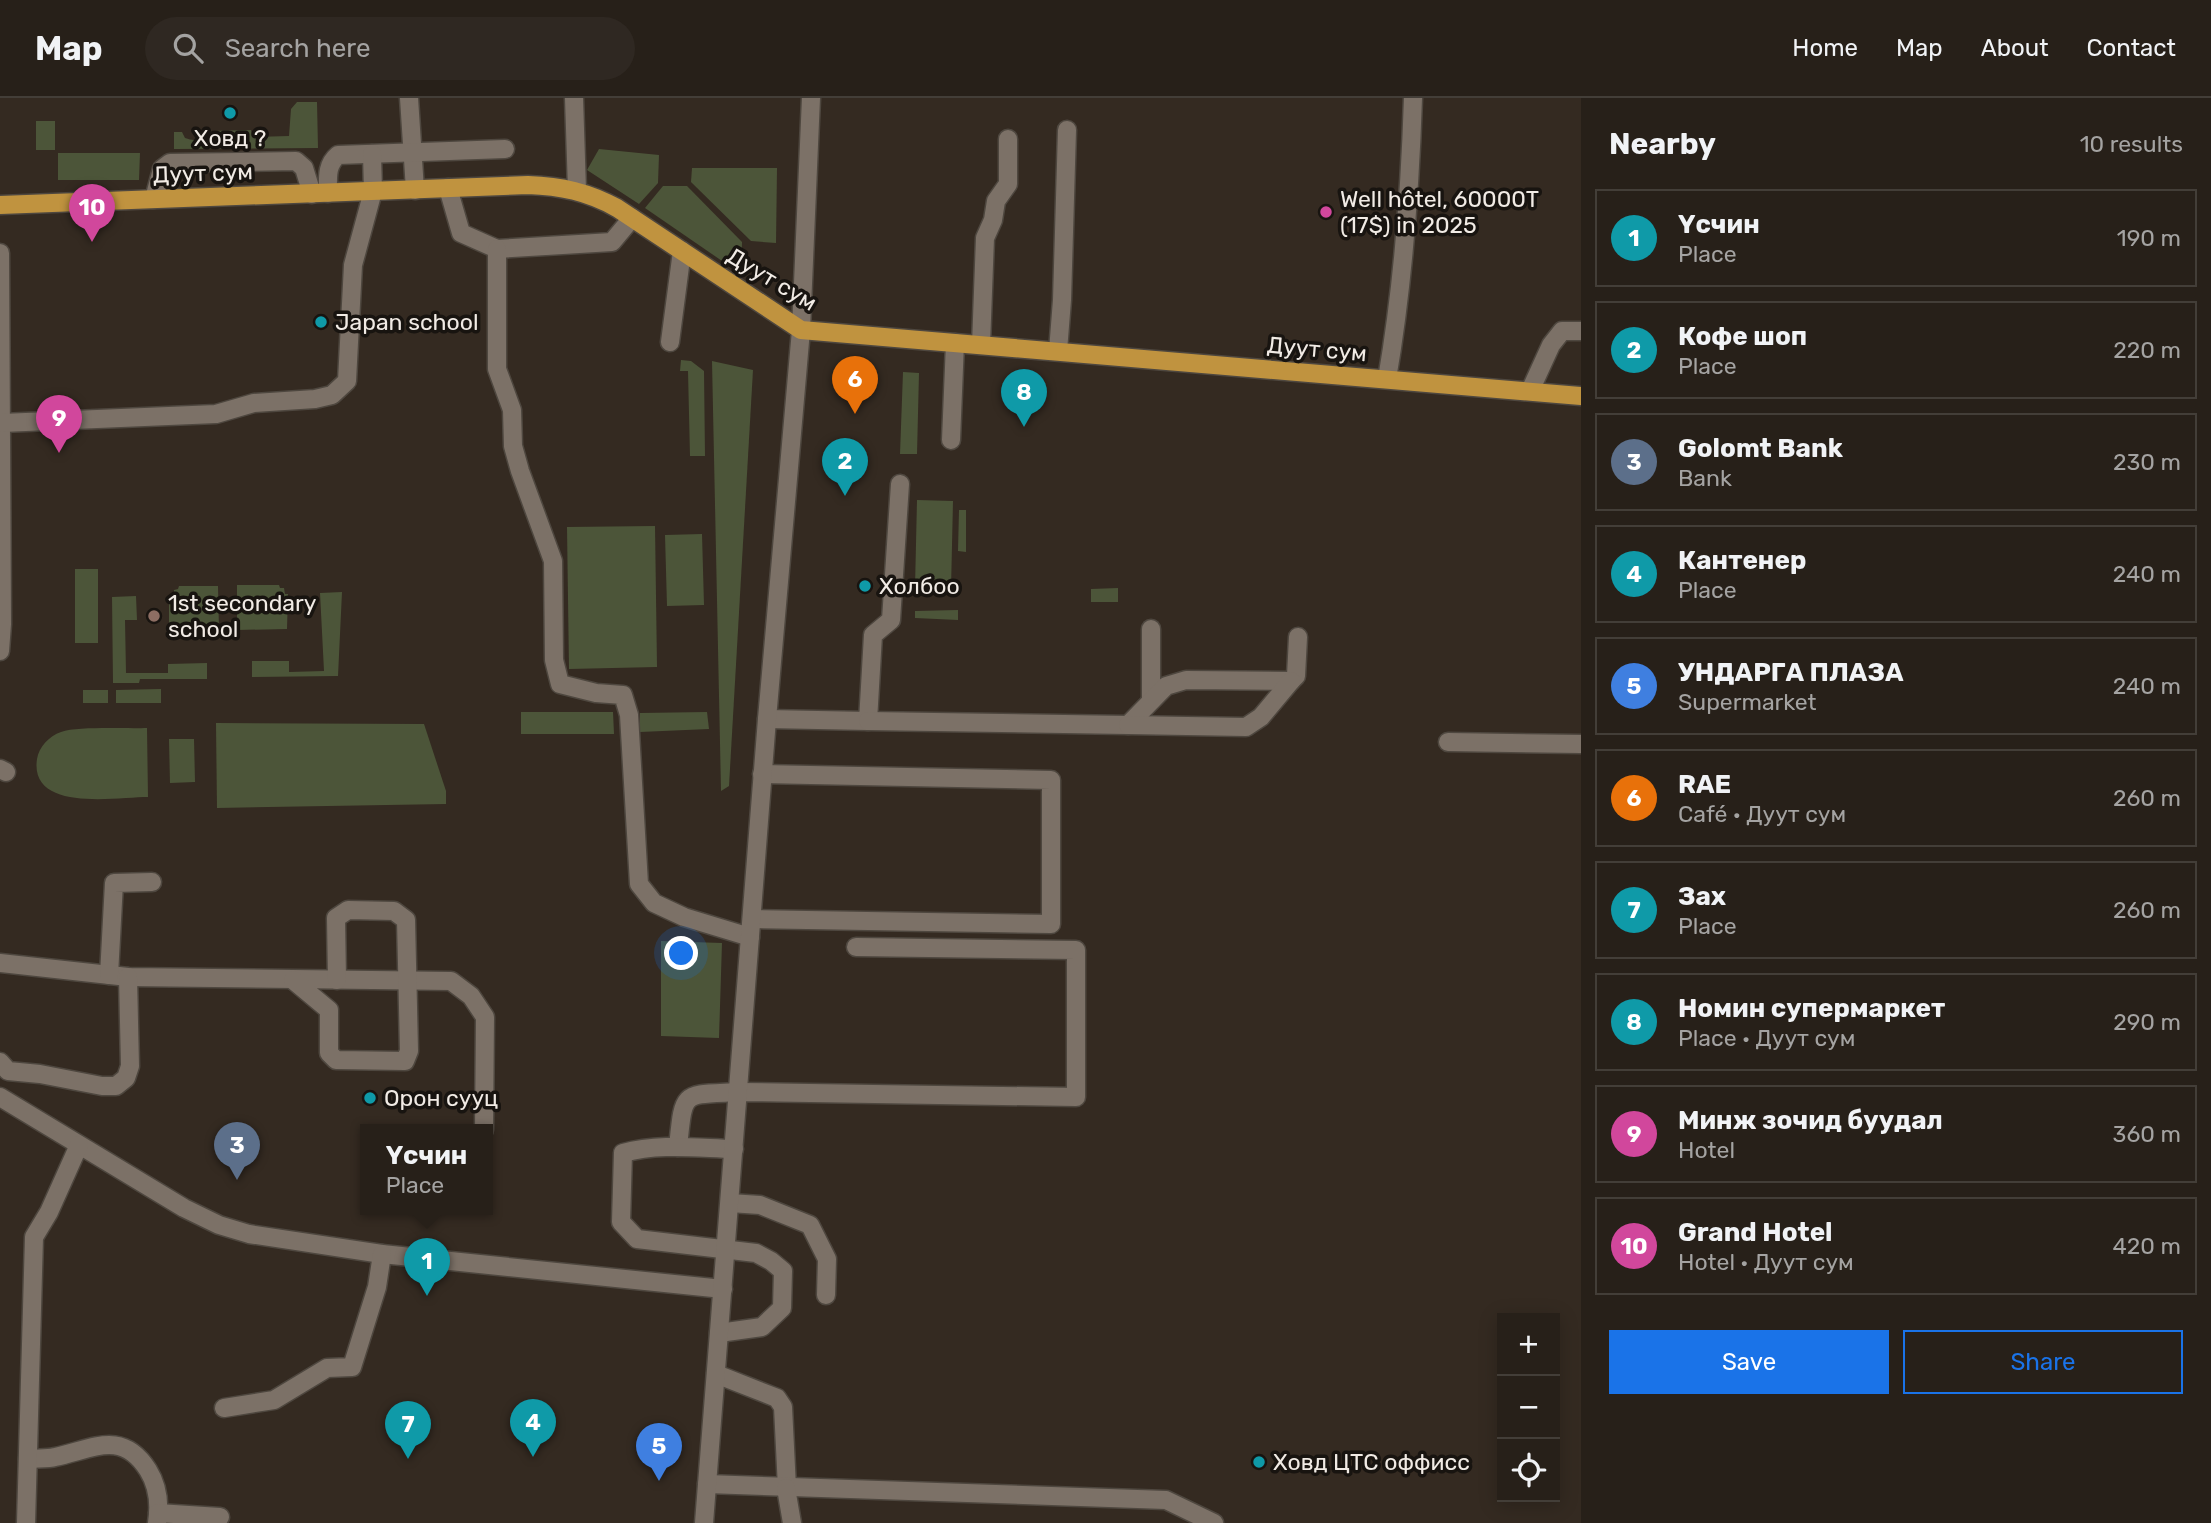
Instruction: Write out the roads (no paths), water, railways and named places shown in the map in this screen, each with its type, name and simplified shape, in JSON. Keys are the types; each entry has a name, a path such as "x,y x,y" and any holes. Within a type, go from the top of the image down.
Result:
{"main road":[{"name":"Дуут сум","path":"0,205 528,185 577,190 608,203 801,330 1581,396"}],"street":[{"path":"409,98 415,190"},
{"path":"574,98 577,190"},
{"path":"704,1523 762,774 801,330 811,98"},
{"path":"1387,380 1398,316 1408,219 1413,98"},
{"path":"1058,351 1067,130"},
{"path":"981,345 985,238 993,220 996,201 1008,184 1008,139"},
{"path":"320,193 331,160 338,155 505,149"},
{"path":"2,423 216,414 254,403 314,399 332,395 347,382 353,265 373,191 372,154"},
{"path":"154,200 162,169 170,163 296,161 320,193"},
{"path":"448,188 461,233 498,249 612,242 632,218"},
{"path":"498,249 498,369 512,410 513,446 520,471 552,561 554,660 557,676 560,684 596,693 623,695 629,715 639,884 654,903 684,917 751,928 1051,924 1051,780 762,774"},
{"path":"670,342 682,251"},
{"path":"0,253 0,652"},
{"path":"1530,391 1551,345 1562,331 1581,331"},
{"path":"951,440 956,343"},
{"path":"868,721 873,635 891,620 900,484"},
{"path":"1151,699 1152,629"},
{"path":"767,719 1246,727 1261,717 1296,676 1298,637"},
{"path":"1128,725 1166,686 1186,680 1291,681"},
{"path":"1448,742 1581,744"},
{"path":"109,975 114,883 152,882"},
{"path":"293,980 329,1010 329,1053 336,1060 405,1061 409,1051 407,920 394,911 348,910 336,918 337,980"},
{"path":"678,1147 683,1104 690,1096 739,1092 1076,1097 1076,950 856,947"},
{"path":"0,963 128,977 451,981 471,996 485,1017 484,1124"},
{"path":"128,977 131,1066 126,1078 116,1086 102,1086 4,1066 0,1095 184,1208 219,1225 272,1239 382,1254 723,1289"},
{"path":"26,1523 34,1237 49,1212 79,1145"},
{"path":"719,1333 762,1327 782,1308 783,1271 756,1253 637,1239 621,1222 623,1153 641,1148 734,1149"},
{"path":"730,1203 760,1205 810,1224 827,1259 826,1295"},
{"path":"224,1408 274,1400 327,1368 352,1367 377,1287 382,1254"},
{"path":"716,1374 777,1398 783,1407 787,1488 792,1523"},
{"path":"28,1458 53,1457 96,1445 110,1444 138,1455 156,1483 158,1518 220,1517"},
{"path":"707,1484 1166,1500 1213,1523"}],"place":[{"name":"Ховд ?","path":"230,113"},
{"name":"Well hôtel, 60000T (17$) in 2025","path":"1326,212"},
{"name":"Grand Hotel","path":"92,242"},
{"name":"Japan school","path":"321,322"},
{"name":"RAE","path":"855,414"},
{"name":"Номин супермаркет","path":"1024,427"},
{"name":"Минж зочид буудал","path":"59,453"},
{"name":"Кофе шоп","path":"845,496"},
{"name":"Холбоо","path":"865,586"},
{"name":"1st secondary school","path":"154,616"},
{"name":"Орон сууц","path":"370,1098"},
{"name":"Golomt Bank","path":"237,1180"},
{"name":"Үсчин","path":"427,1296"},
{"name":"Кантенер","path":"533,1457"},
{"name":"Зах","path":"408,1459"},
{"name":"Ховд ЦТС оффисс","path":"1259,1462"},
{"name":"УНДАРГА ПЛАЗА","path":"659,1481"}]}
